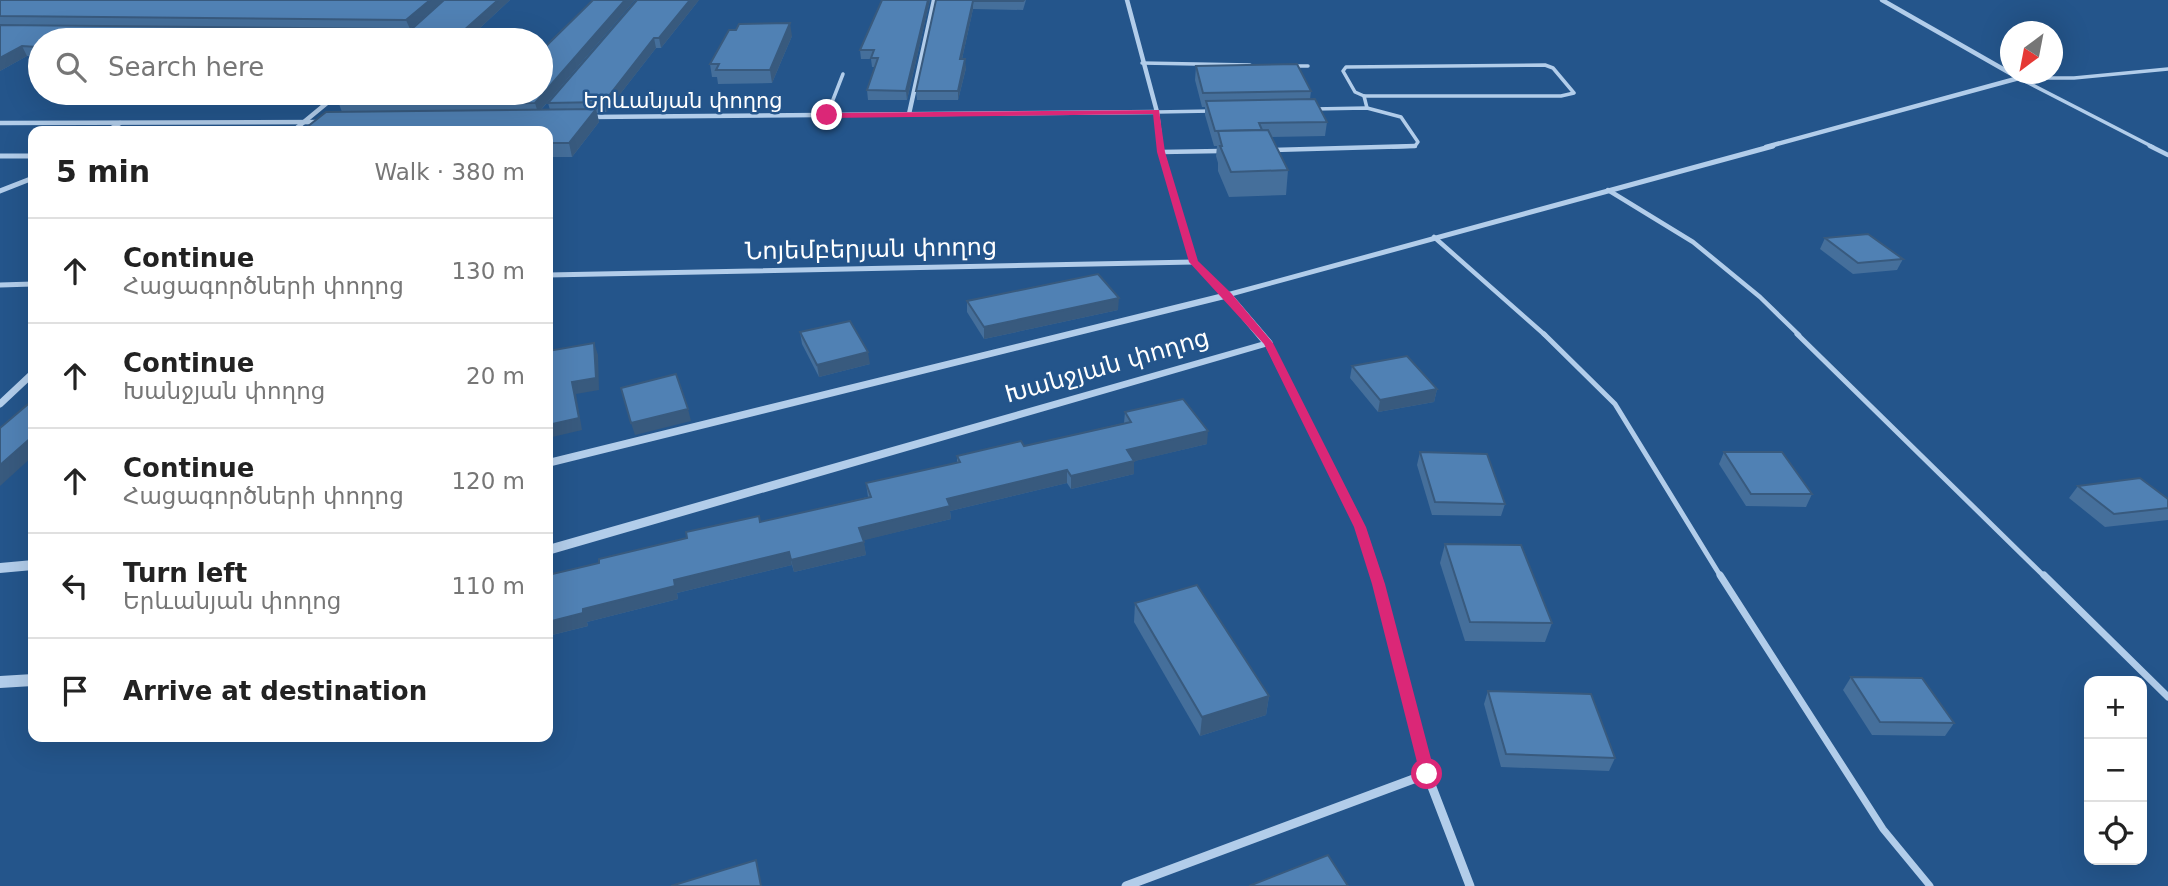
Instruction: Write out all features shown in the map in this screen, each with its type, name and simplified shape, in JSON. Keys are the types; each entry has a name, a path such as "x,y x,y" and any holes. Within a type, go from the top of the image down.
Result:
{"street":[{"path":"909,114 934,0"},
{"path":"1126,0 1157,112 1161,152 1194,262 1227,295 2000,83"},
{"path":"1882,0 2000,67"},
{"path":"299,126 324,105"},
{"name":"Երևանյան փողոց","path":"583,117 1157,112"},
{"path":"0,123 330,121"},
{"path":"114,126 120,122"},
{"path":"0,156 28,156"},
{"path":"0,191 28,180"},
{"name":"Նոյեմբերյան փողոց","path":"553,275 1194,262"},
{"path":"0,285 28,284"},
{"name":"Խանջյան փողոց","path":"553,462 1227,295 1268,343 553,549"},
{"path":"1268,343 1360,527 1379,584 1427,774 1470,886"},
{"path":"0,404 28,378"},
{"path":"0,568 28,565"},
{"path":"0,682 28,680"},
{"path":"1125,886 1427,774"}],"lane":[{"path":"1142,63 1252,65"},
{"path":"1545,65 1553,68 1574,93 1561,96 1364,96 1354,92 1343,71 1346,67 1545,65"},
{"path":"1280,66 1308,66"},
{"path":"2063,78 2168,68"},
{"path":"827,115 843,74"},
{"path":"2031,84 2168,155"},
{"path":"1364,96 1367,108"},
{"path":"1269,150 1415,146 1418,142 1401,117 1367,108 1301,109"},
{"path":"1157,112 1223,111"},
{"path":"1161,152 1228,151"},
{"path":"1608,190 1693,242 1760,297 2168,697"},
{"path":"1434,237 1552,341 1615,404 1861,796 1884,830 1930,886"}],"building":[{"path":"0,0 430,0 406,20 0,16"},
{"path":"444,0 498,0 466,28 413,28"},
{"path":"593,0 625,0 553,82 553,39"},
{"path":"637,0 690,0 659,38 654,38 604,102 553,103 553,97"},
{"path":"882,0 928,0 906,91 867,90 878,58 871,58 874,50 860,50"},
{"path":"936,0 1024,0 973,1 960,59 965,59 958,91 916,91"},
{"path":"790,23 770,70 716,70 719,64 710,64 729,30 736,30 739,24"},
{"path":"0,25 297,28 28,28 28,46 22,46 0,58"},
{"path":"1297,64 1311,91 1203,93 1196,66"},
{"path":"1315,99 1327,122 1259,123 1262,130 1215,131 1206,101"},
{"path":"596,109 569,143 553,143 553,126 308,126 326,112"},
{"path":"1268,130 1288,170 1231,172 1220,146 1218,131"},
{"path":"1868,234 1903,259 1858,263 1825,238"},
{"path":"1098,274 1119,298 984,327 967,301"},
{"path":"850,321 868,352 817,365 800,332"},
{"path":"594,343 596,378 572,382 579,418 553,424 553,350"},
{"path":"1407,356 1437,389 1380,400 1352,366"},
{"path":"676,374 688,409 631,423 621,388"},
{"path":"1183,399 1208,431 1127,450 1134,461 1071,476 1067,470 947,499 950,506 859,528 864,542 791,560 789,552 674,580 675,586 583,609 583,613 553,621 553,574 599,563 599,559 687,538 686,532 759,516 760,522 871,497 866,483 960,462 957,456 1021,441 1024,446 1131,422 1125,412"},
{"path":"28,404 28,440 0,465 0,428"},
{"path":"1420,452 1487,454 1505,504 1435,502"},
{"path":"1724,452 1782,452 1812,494 1751,494"},
{"path":"2140,478 2168,499 2168,508 2114,514 2078,486"},
{"path":"1445,544 1521,545 1552,623 1470,622"},
{"path":"1197,585 1269,696 1202,717 1135,603"},
{"path":"1851,677 1922,678 1954,723 1880,722"},
{"path":"1488,691 1591,694 1615,758 1506,754"},
{"path":"1328,855 1348,886 1249,886"},
{"path":"756,860 761,886 671,886"}],"route":[{"path":"827,115 1157,112 1161,152 1194,262 1227,295 1268,343 1360,527 1379,584 1427,774"}]}
